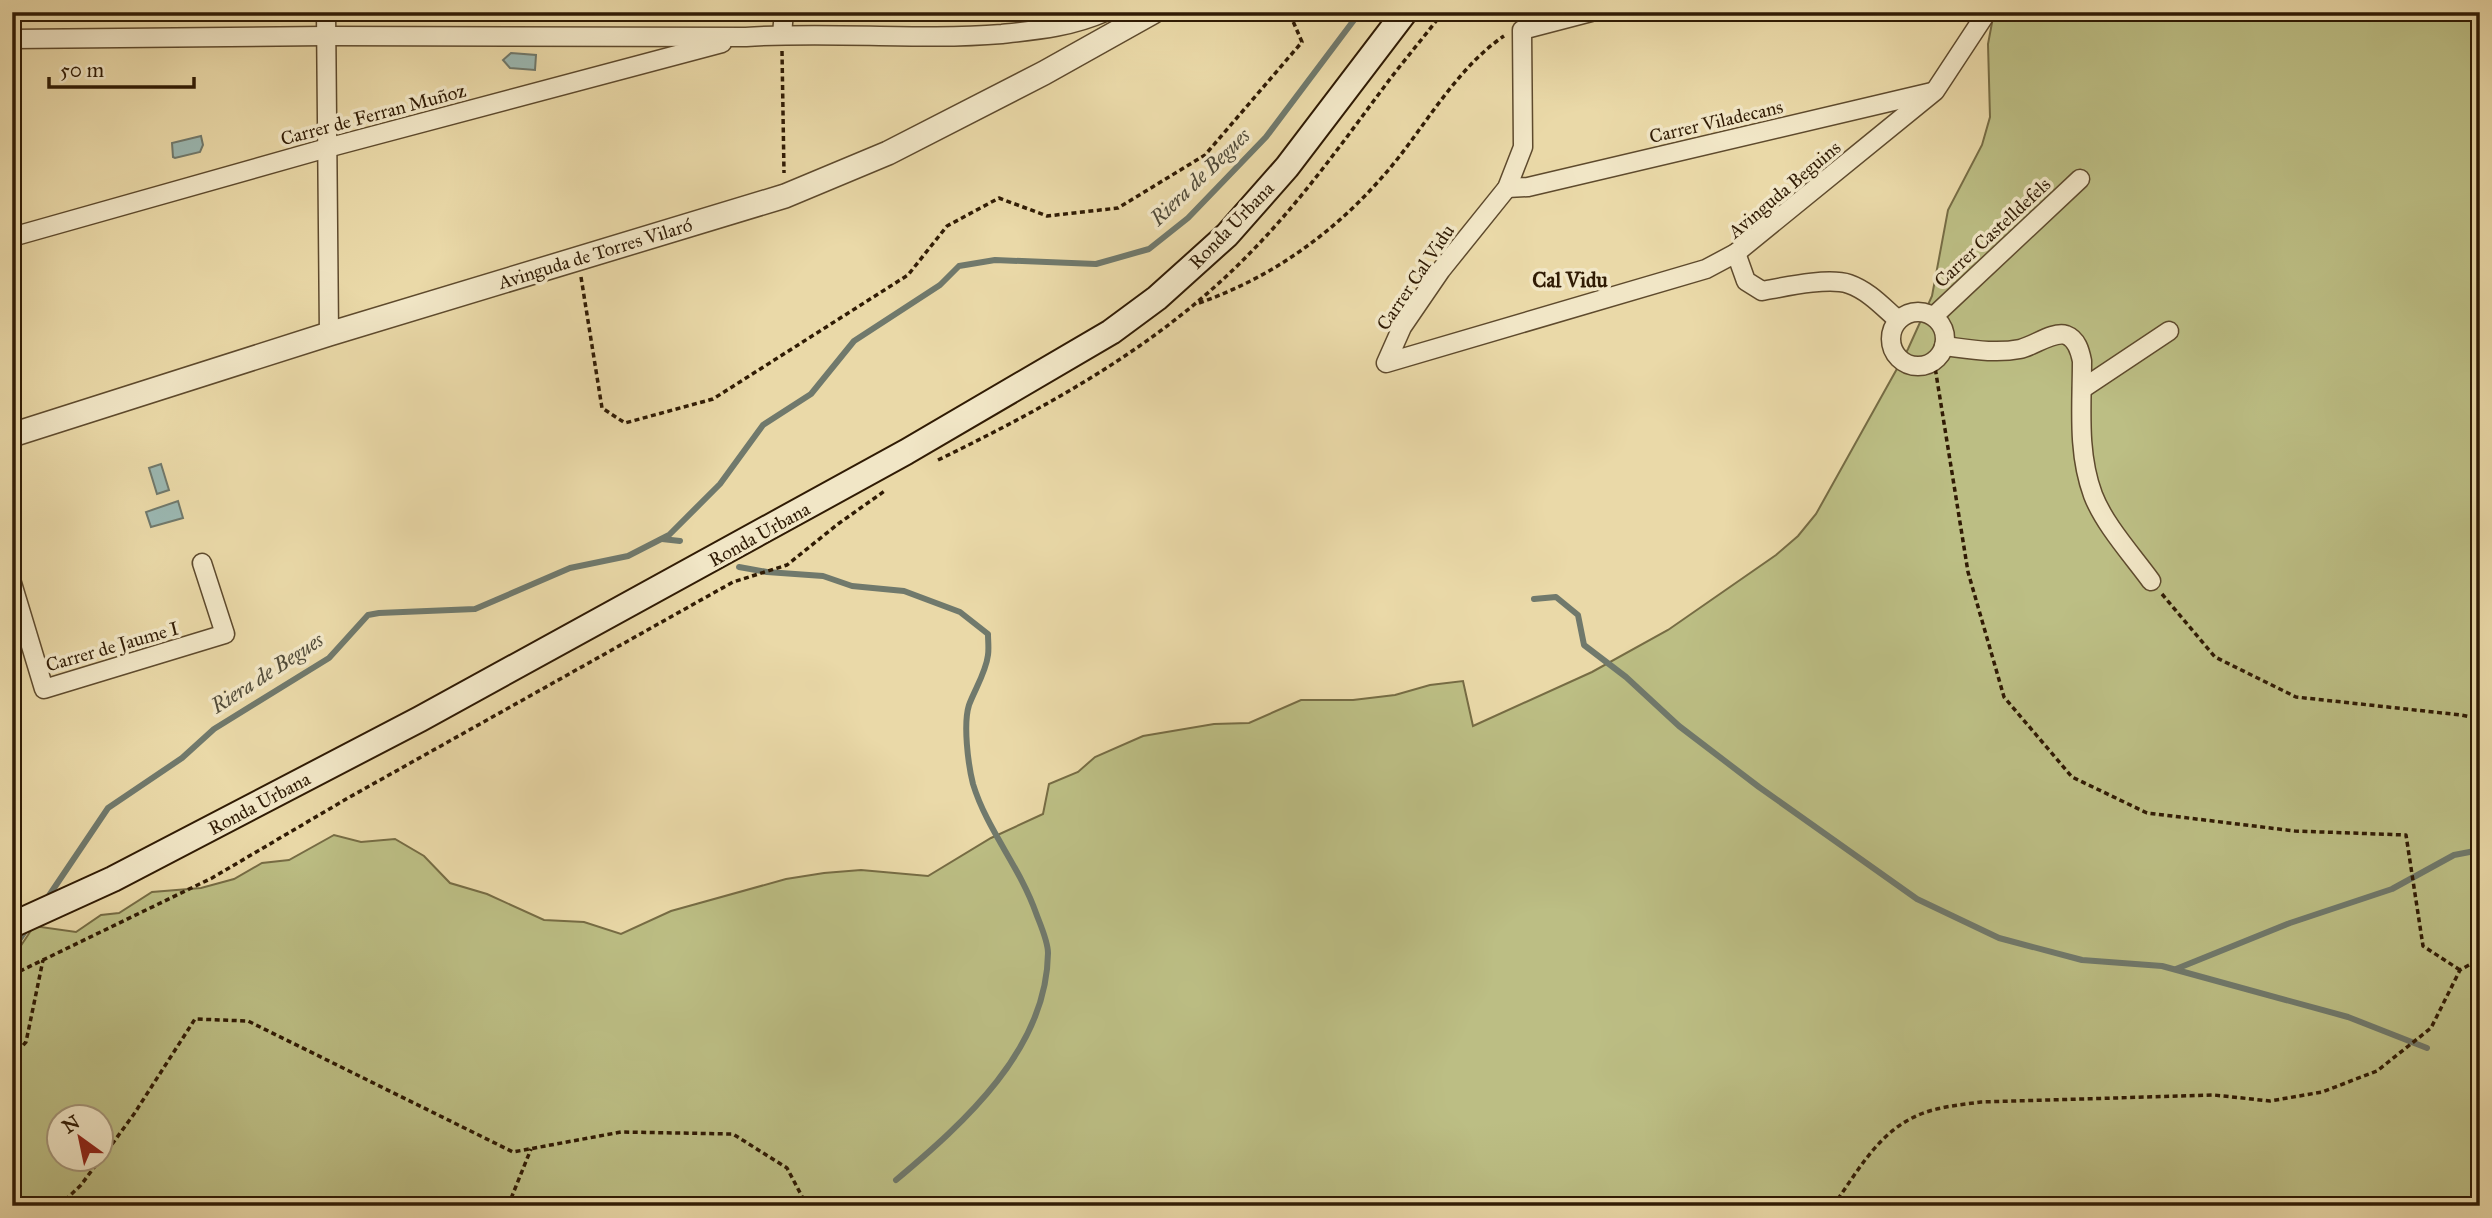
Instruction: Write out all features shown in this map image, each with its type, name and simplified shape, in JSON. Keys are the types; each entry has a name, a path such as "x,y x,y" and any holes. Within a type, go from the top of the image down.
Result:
{"main road":[{"name":"Ronda Urbana","path":"12,925 113,879 420,719 906,452 1111,331 1157,298 1227,235 1287,167 1405,12"}],"street":[{"path":"326,12 329,334"},
{"path":"782,34 784,12"},
{"path":"12,39 326,36 746,37 782,34 955,38 1066,26 1105,12"},
{"name":"Avinguda de Torres Vilaró","path":"12,435 329,334 785,196 888,153 1044,73 1153,12"},
{"path":"1522,30 1591,12"},
{"name":"Avinguda Beguins","path":"1898,320 1874,298 1848,283 1818,282 1762,291 1746,281 1736,253 1935,92 1987,12"},
{"name":"Carrer Cal Vidu","path":"1522,30 1523,146 1507,188 1441,270 1402,327 1386,363 1706,269 1736,253"},
{"name":"Carrer de Ferran Muñoz","path":"12,237 327,148 746,37"},
{"name":"Carrer Viladecans","path":"1507,188 1528,187 1935,92"},
{"name":"Carrer Castelldefels","path":"1934,316 2080,179"},
{"path":"1939,354 1945,337 1943,327 1934,316 1923,312 1910,313 1898,320 1892,331 1891,343 1896,355 1904,362 1919,366 1939,354 2011,351 2039,343 2053,334 2072,338 2080,351 2080,426 2094,496 2106,518 2151,581"},
{"path":"2082,388 2169,331"},
{"name":"Carrer de Jaume I","path":"12,583 44,690 225,634 202,563"}],"path":[{"path":"577,258 602,408 625,423 713,400 908,275 947,226 999,198 1047,216 1118,208 1205,155 1302,42 1289,12"},
{"path":"1194,305 1255,280 1324,236 1373,187 1434,108 1471,66 1503,37 1522,30"},
{"path":"782,34 785,196"},
{"path":"1939,354 1968,572 2004,696 2072,777 2147,813 2295,831 2406,835 2423,946 2460,970"},
{"path":"2151,581 2215,657 2296,697 2480,719"},
{"path":"1833,1206 1876,1145 1912,1118 1945,1107 1981,1102 2214,1096 2270,1101 2322,1092 2377,1071 2431,1028 2460,970 2480,959"},
{"path":"12,1058 26,1042 43,960"},
{"path":"116,1138 195,1019 248,1021 513,1152 621,1132 733,1134 787,1168 807,1206"},
{"path":"508,1206 531,1149"},
{"path":"59,1206 91,1172"}],"green space":[{"path":"1994,12 2480,12 2480,1206 12,1206 12,959 34,926 76,932 101,915 119,913 152,892 201,888 234,879 262,863 289,860 334,835 361,842 395,839 424,856 450,883 487,894 544,920 584,922 621,934 671,911 786,879 861,870 928,876 991,838 1043,814 1049,784 1078,772 1095,757 1143,736 1214,724 1249,723 1301,700 1353,700 1395,695 1430,685 1463,681 1473,726 1592,672 1668,630 1776,555 1798,536 1816,514 1908,349 1932,296 1948,210 1982,145 1990,117 1988,44"}],"water":[{"path":"511,53 536,55 535,70 510,68 503,60"},
{"path":"201,136 203,145 200,152 173,157 172,143"},
{"path":"161,464 169,490 157,494 149,468"},
{"path":"178,501 183,518 151,527 146,512"}],"waterway":[{"name":"Riera de Begues","path":"46,900 108,808 182,758 214,729 329,658 368,615 475,609 570,568 628,556 669,535 720,484 763,425 811,394 854,341 940,285 959,266 995,260 1096,264 1149,249 1188,218 1266,137 1360,12"},
{"path":"662,539 680,541"},
{"path":"739,567 823,576 852,586 904,591 960,612 988,634 987,661 967,713 969,766 979,801 1029,896 1044,933 1048,953 1044,988 1033,1021 1017,1052 997,1081 948,1134 896,1180"},
{"path":"1534,599 1556,597 1578,615 1584,645 1626,677 1679,726 1759,787 1917,899 1999,938 2082,960 2162,966 2348,1017 2427,1048"},
{"path":"2176,969 2290,923 2392,889 2454,855 2480,850"},
{"name":"Riera de Begues","path":"12,950 28,927"}],"district":[{"name":"Cal Vidu","path":"1570,280"}]}
